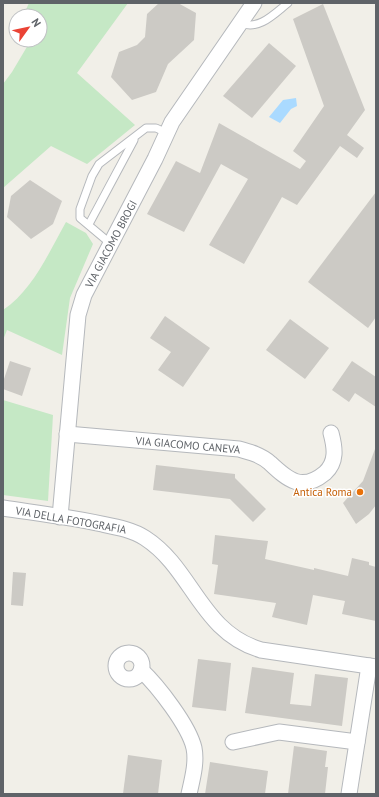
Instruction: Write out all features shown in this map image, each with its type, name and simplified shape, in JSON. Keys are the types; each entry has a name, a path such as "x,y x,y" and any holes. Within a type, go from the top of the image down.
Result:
{"street":[{"name":"VIA GIACOMO BROGI","path":"60,517 78,315 87,289 174,118 254,3"},
{"name":"VIA GIACOMO CANEVA","path":"68,434 239,449 254,453 269,463 284,477 301,483 311,482 319,478 334,462 334,443 331,433"},
{"name":"VIA DELLA FOTOGRAFIA","path":"3,508 120,528 145,538 161,550 226,633 243,644 261,650 372,667"},
{"path":"349,794 357,742 372,667"},
{"path":"141,670 165,697 190,737 194,749 194,762 190,794"},
{"path":"233,742 279,732 357,742"}],"lane":[{"path":"241,23 247,26 258,24 288,3"},
{"path":"111,244 90,224 80,218 79,214 94,172 103,161 150,127 167,133"},
{"path":"90,224 136,137"}],"green space":[{"path":"29,3 128,3 77,73 135,125 87,164 51,146 3,188 3,84 26,48 48,48 48,8 27,8"},
{"path":"66,222 86,233 93,244 70,298 62,355 7,330 3,340 3,310 14,302 32,281 47,258"},
{"path":"3,400 53,415 48,501 3,495"}],"water":[{"path":"296,98 297,106 291,109 280,123 269,117 283,100"}],"building":[{"path":"159,3 178,3 196,13 194,40 168,64 156,92 132,100 111,77 119,52 137,45 145,37 147,14"},
{"path":"323,4 365,110 347,135 364,148 357,158 340,146 297,205 282,197 244,264 209,245 248,179 221,164 184,232 147,214 176,161 200,173 219,123 300,169 306,161 293,151 324,106 293,19"},
{"path":"269,43 296,66 252,118 223,96"},
{"path":"30,180 62,201 53,224 31,239 7,217 11,196"},
{"path":"376,192 376,317 368,328 308,282"},
{"path":"165,316 210,348 183,387 158,370 171,352 150,338"},
{"path":"290,319 329,348 305,379 266,350"},
{"path":"10,361 31,368 22,396 3,389 3,382"},
{"path":"352,361 376,377 376,407 355,393 349,402 332,390"},
{"path":"375,449 376,505 369,514 356,524 343,503 363,481"},
{"path":"156,465 235,474 235,478 266,509 253,522 230,499 153,490"},
{"path":"215,535 268,541 265,559 348,576 352,558 369,562 369,565 376,567 376,621 342,614 345,601 313,595 307,625 272,617 276,603 214,594 218,565 212,564"},
{"path":"13,572 26,573 23,606 11,605"},
{"path":"198,659 231,663 226,711 192,707"},
{"path":"252,667 294,673 290,704 311,706 315,674 348,678 342,726 245,713"},
{"path":"294,746 327,751 325,767 328,767 325,794 288,794"},
{"path":"128,755 162,760 158,794 123,794"},
{"path":"210,762 268,771 265,794 205,794"}],"place":[{"name":"Antica Roma","path":"360,492"}]}
